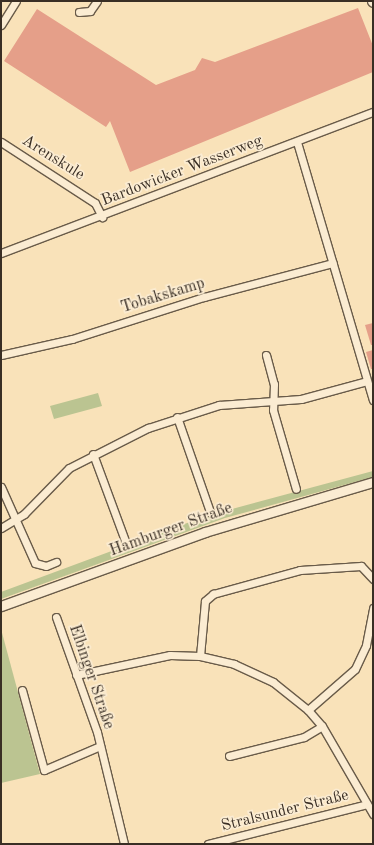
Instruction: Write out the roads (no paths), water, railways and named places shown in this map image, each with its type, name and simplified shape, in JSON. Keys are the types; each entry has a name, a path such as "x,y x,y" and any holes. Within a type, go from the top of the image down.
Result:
{"main road":[{"path":"352,489 373,482"},
{"path":"352,489 373,487"},
{"name":"Hamburger Straße","path":"1,606 205,532 352,489"}],"street":[{"path":"1,25 16,1"},
{"path":"79,12 90,11 97,1"},
{"name":"Bardowicker Wasserweg","path":"1,253 102,217 373,112"},
{"name":"Arenskule","path":"1,142 95,203 102,217"},
{"path":"297,142 373,400"},
{"name":"Tobakskamp","path":"1,355 72,339 204,298 333,263"},
{"path":"266,354 274,384 273,410 296,489"},
{"path":"1,528 16,519 69,468 93,454 177,418 231,403 317,396 367,380"},
{"path":"177,418 210,512"},
{"path":"93,454 126,543"},
{"path":"1,487 36,564 46,566 56,562"},
{"path":"200,656 205,601 212,594 300,570 361,566 373,579"},
{"path":"308,710 355,668 366,645 373,608"},
{"name":"Elbinger Straße","path":"56,617 100,746 124,844"},
{"path":"76,675 149,657 200,656 234,664 273,682 308,710 322,726 373,814"},
{"name":"Elbinger Straße","path":"22,690 44,770 100,746"},
{"path":"229,756 304,737 322,726"},
{"name":"Stralsunder Straße","path":"208,844 367,804"}]}
